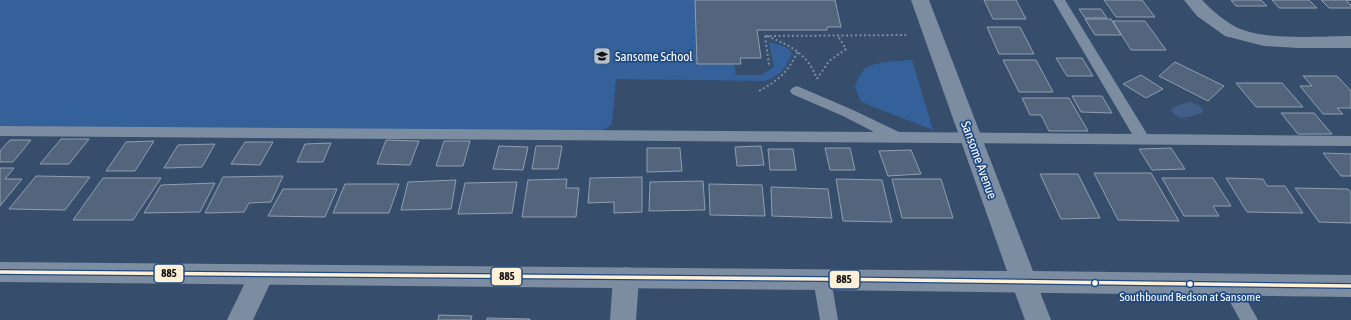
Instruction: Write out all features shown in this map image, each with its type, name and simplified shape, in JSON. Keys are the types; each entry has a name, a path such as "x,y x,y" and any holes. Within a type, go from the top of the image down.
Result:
{"street":[{"name":"Sansome Avenue","path":"920,0 1038,320"},
{"path":"1193,0 1203,12 1232,32 1264,40 1298,42 1351,42"},
{"path":"0,272 822,279 1351,286"},
{"path":"240,320 261,275"},
{"path":"623,320 626,278"}],"lane":[{"path":"1059,0 1142,139"},
{"path":"797,91 848,113 899,138"},
{"path":"0,131 1351,141"},
{"path":"822,279 828,320"},
{"path":"1229,284 1249,320"}],"path":[{"path":"765,36 798,51 814,68 817,80 829,61 846,49 838,35"},
{"path":"765,36 906,35"},
{"path":"765,36 769,65"},
{"path":"759,92 780,80 791,67 798,51"}],"shaded area":[{"path":"0,0 695,0 697,64 734,64 736,75 761,75 774,67 769,42 786,47 792,52 788,63 782,71 765,81 616,79 612,124 600,133 0,127"},
{"path":"912,60 933,130 861,102 855,86 859,77 869,66 887,62"},
{"path":"1189,102 1200,107 1203,110 1202,113 1183,118 1172,112 1171,110 1174,107"}],"building":[{"path":"695,0 835,0 841,27 827,27 827,30 757,30 761,58 740,58 741,64 697,64"},
{"path":"984,0 1016,0 1026,19 993,19"},
{"path":"1104,0 1142,0 1155,17 1116,17"},
{"path":"1231,0 1261,0 1267,6 1236,6"},
{"path":"1272,0 1309,0 1317,8 1279,8"},
{"path":"1321,0 1351,0 1346,1 1351,5 1351,8 1329,8"},
{"path":"1079,9 1101,9 1107,18 1085,18"},
{"path":"1085,19 1111,19 1121,35 1095,35"},
{"path":"1113,21 1145,21 1166,50 1131,50"},
{"path":"987,27 1020,27 1034,54 999,54"},
{"path":"1056,58 1082,58 1093,76 1067,76"},
{"path":"1003,60 1036,60 1053,92 1019,92"},
{"path":"1175,62 1224,86 1208,101 1159,76"},
{"path":"1141,75 1163,89 1146,98 1123,84"},
{"path":"1303,76 1337,76 1351,91 1351,108 1337,108 1343,114 1323,114 1300,86 1312,86"},
{"path":"1236,83 1282,83 1303,107 1256,107"},
{"path":"1072,96 1102,96 1112,113 1081,112"},
{"path":"1022,98 1069,98 1088,131 1049,131 1041,115 1030,115"},
{"path":"1281,113 1314,113 1332,134 1298,134"},
{"path":"61,139 89,139 69,164 40,164"},
{"path":"10,140 31,140 13,162 0,162 0,151"},
{"path":"386,140 419,141 410,165 377,164"},
{"path":"154,141 135,171 106,171 126,142"},
{"path":"444,141 470,141 463,166 436,166"},
{"path":"245,142 273,142 260,165 231,164"},
{"path":"331,143 323,162 297,162 305,144"},
{"path":"215,144 202,167 164,168 178,145"},
{"path":"499,146 528,147 523,170 493,169"},
{"path":"536,146 562,146 558,169 532,169"},
{"path":"761,146 764,165 737,166 735,147"},
{"path":"647,148 680,148 682,171 647,172"},
{"path":"825,148 850,148 855,170 830,170"},
{"path":"1171,148 1185,169 1152,170 1139,149"},
{"path":"768,149 793,149 796,170 770,170"},
{"path":"911,150 921,174 888,176 879,151"},
{"path":"1323,153 1351,154 1351,176 1341,176"},
{"path":"0,168 14,168 5,179 22,179 0,206"},
{"path":"1094,173 1151,173 1179,221 1118,220"},
{"path":"1040,174 1078,174 1100,218 1061,219"},
{"path":"36,176 90,177 65,210 9,209"},
{"path":"283,176 271,202 249,203 244,212 205,213 223,177"},
{"path":"642,177 642,212 614,213 614,202 588,203 590,178"},
{"path":"103,178 161,178 133,220 73,220"},
{"path":"1162,178 1213,178 1231,206 1213,206 1219,216 1184,216"},
{"path":"1226,178 1263,179 1267,186 1285,186 1303,213 1247,212"},
{"path":"567,179 566,188 579,188 576,217 522,217 528,180"},
{"path":"836,179 882,180 892,222 843,221"},
{"path":"892,179 941,179 953,218 902,218"},
{"path":"456,180 451,209 401,210 408,182"},
{"path":"703,181 705,210 649,211 650,182"},
{"path":"517,182 512,213 458,214 465,183"},
{"path":"215,183 200,212 144,213 161,185"},
{"path":"345,184 399,184 389,213 333,213"},
{"path":"709,184 762,185 765,216 710,215"},
{"path":"771,187 828,189 832,218 772,216"},
{"path":"1295,188 1348,189 1351,193 1351,223 1319,222"},
{"path":"283,189 337,189 325,217 268,216"},
{"path":"439,315 472,316 471,320 438,320"},
{"path":"487,318 530,319 530,320 487,320"}],"transit line":[{"name":"885","path":"0,272 822,279 1351,286"}],"place":[{"name":"Sansome School","path":"602,56"},
{"name":"Southbound Bedson at Sansome","path":"1190,284"}]}
